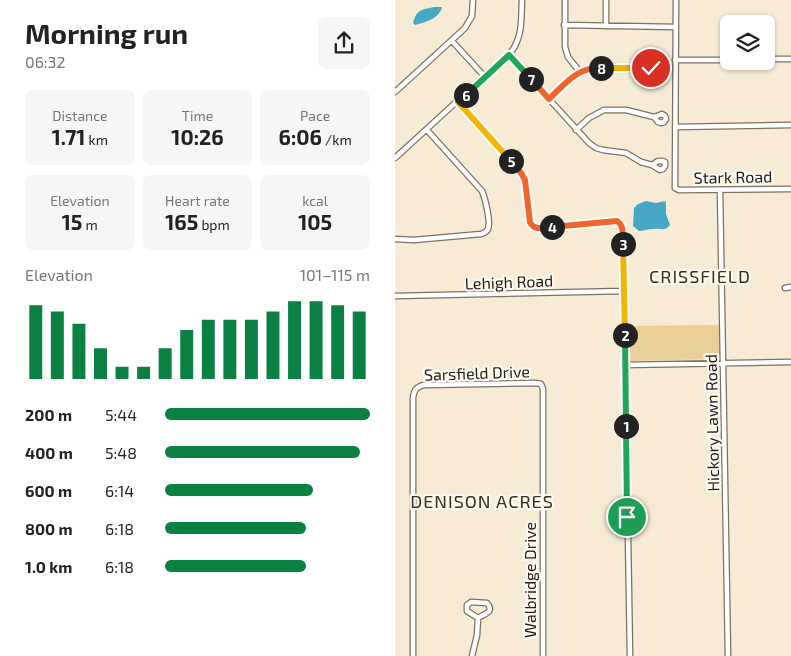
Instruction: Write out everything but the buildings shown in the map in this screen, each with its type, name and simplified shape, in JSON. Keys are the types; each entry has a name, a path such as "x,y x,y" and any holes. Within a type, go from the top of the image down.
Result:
{"street":[{"path":"395,92 465,28 470,21 473,0"},
{"path":"395,158 509,55 517,43 521,31 522,0"},
{"path":"565,0 564,44 566,54 580,72"},
{"path":"606,0 606,26"},
{"path":"676,0 675,127 791,125"},
{"path":"564,25 676,27"},
{"path":"452,41 485,77"},
{"path":"509,55 589,143 603,150 623,152 643,163 652,165"},
{"path":"775,59 791,59"},
{"path":"675,60 720,60"},
{"path":"549,99 586,69 655,69"},
{"path":"458,102 523,175 527,186 530,222 533,227 614,221 620,223 622,227 630,656"},
{"path":"576,130 589,118 604,110 626,110 654,117"},
{"name":"Stark Road","path":"675,127 676,189 791,189"},
{"path":"395,239 414,240 481,234 488,228 486,200 482,191 427,130"},
{"name":"Hickory Lawn Road","path":"720,190 728,656"},
{"name":"Lehigh Road","path":"395,296 624,292"},
{"path":"625,365 791,362"},
{"name":"Sarsfield Drive","path":"413,656 414,390 428,385 541,384"},
{"name":"Walbridge Drive","path":"541,384 543,389 543,656"},
{"path":"471,602 487,602 490,608 489,611 478,618 468,612 467,605 471,602"},
{"path":"472,656 477,635 478,618"}],"shaded area":[{"path":"719,325 720,359 629,361 628,326"}],"water":[{"path":"434,7 442,8 438,15 415,25 413,23 420,11"},
{"path":"646,201 656,203 665,201 666,214 670,225 668,227 639,231 633,226 634,208"}],"district":[{"name":"CRISSFIELD","path":"700,277"},
{"name":"DENISON ACRES","path":"482,502"}],"route":[{"path":"627,517 622,225 614,221 533,227 530,222 527,186 523,175 458,102 509,55 549,99 577,74 586,69 651,68"}]}
